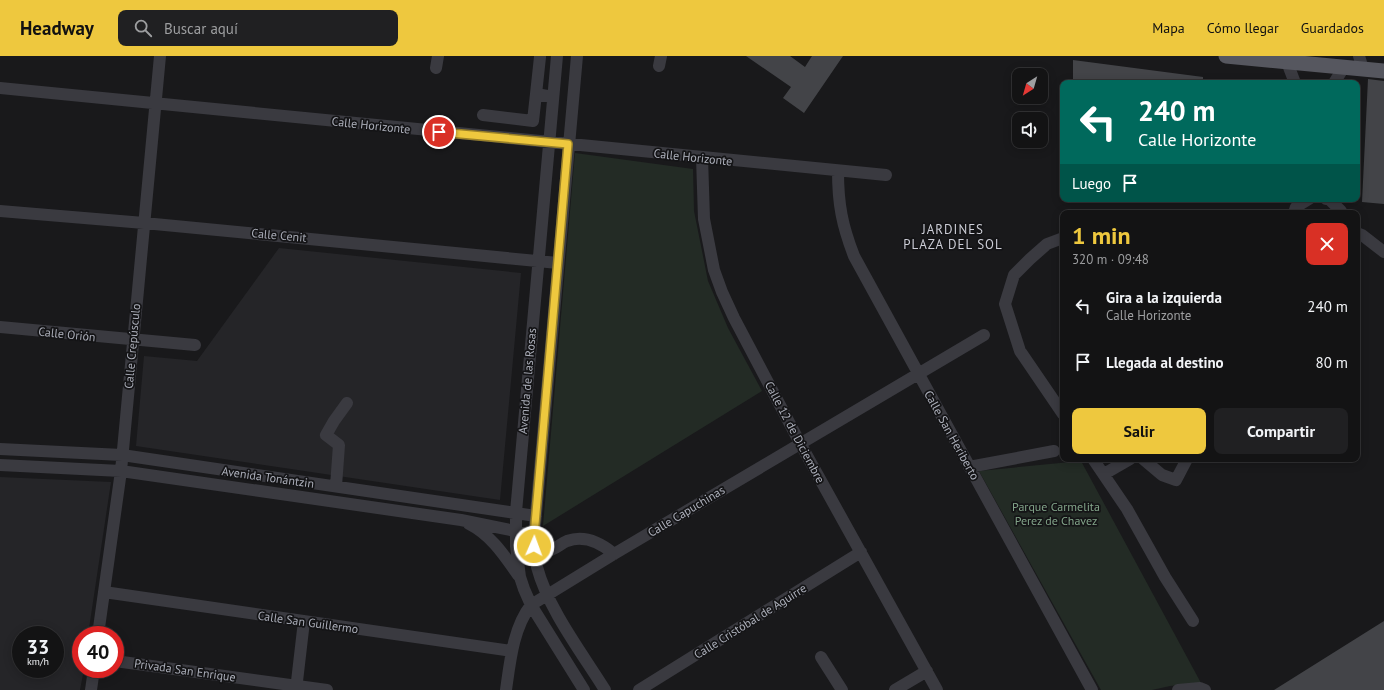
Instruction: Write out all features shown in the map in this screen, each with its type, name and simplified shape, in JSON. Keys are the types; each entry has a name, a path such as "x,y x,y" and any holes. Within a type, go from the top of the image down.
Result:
{"main road":[{"path":"1226,56 1344,67 1361,63 1384,71"}],"street":[{"name":"Calle Crepúsculo","path":"99,626 122,456 160,56"},
{"name":"Avenida de las Rosas","path":"577,56 534,536 537,567 547,596 556,613 605,690"},
{"path":"483,115 533,121 540,57 557,58"},
{"name":"Avenida de las Rosas","path":"557,58 515,531 520,577 524,589 531,605 584,690"},
{"path":"1287,62 1294,80"},
{"path":"1336,80 1344,67"},
{"name":"Calle Horizonte","path":"0,88 886,175"},
{"path":"536,94 553,97"},
{"name":"Calle 12 de Diciembre","path":"702,157 704,219 714,270 722,292 734,318 800,443 937,690"},
{"name":"Calle San Heriberto","path":"838,171 840,211 845,233 854,256 1092,690"},
{"path":"1295,210 1296,207 1304,202"},
{"path":"1332,202 1340,210"},
{"name":"Calle Cenit","path":"0,211 144,223 558,263"},
{"path":"1360,234 1384,252"},
{"path":"1060,239 1048,244 1014,275 1005,304 1020,351 1060,410"},
{"name":"Calle Orión","path":"0,327 195,345"},
{"name":"Calle Capuchinas","path":"531,605 800,443 984,335"},
{"path":"336,486 339,444 326,435 347,403"},
{"name":"Avenida Tonántzin","path":"0,449 122,456 536,516"},
{"path":"969,467 1054,451"},
{"path":"1095,462 1127,509 1165,577 1193,621"},
{"path":"1104,474 1125,462"},
{"path":"1147,462 1162,475 1176,480 1185,462"},
{"name":"Avenida Tonántzin","path":"0,465 120,471 461,520 534,536"},
{"path":"461,520 474,526 492,541 520,577"},
{"path":"535,555 552,549 567,541 580,539 592,541 604,546 614,554"},
{"name":"Calle Cristóbal de Aguirre","path":"639,690 861,552"},
{"name":"Calle San Guillermo","path":"104,592 512,651"},
{"path":"506,690 512,651 525,612 531,605"},
{"path":"296,688 304,621"},
{"path":"821,657 842,690"},
{"name":"Privada San Enrique","path":"124,661 296,688 327,690"},
{"path":"895,690 927,671"},
{"path":"91,690 93,678"},
{"path":"1178,690 1201,689"}],"shaded area":[{"path":"279,248 521,273 500,500 136,446 144,356 197,361"},
{"path":"0,477 111,482 89,626 72,626 72,678 82,678 80,690 0,690"}],"green space":[{"path":"575,153 693,169 694,211 708,281 728,328 762,391 543,526"},
{"name":"Parque Carmelita Perez de Chavez","path":"1082,462 1201,683 1170,686 1152,690 1101,690 979,471"}],"building":[{"path":"746,56 790,56 805,67 812,56 843,56 804,113 783,98 791,87"},
{"path":"1073,60 1203,77 1203,80 1073,80"},
{"path":"1368,79 1384,81 1384,204 1362,202"},
{"path":"1384,621 1384,690 1274,690"}],"district":[{"name":"JARDINES PLAZA DEL SOL","path":"953,236"}],"route":[{"path":"439,132 568,144 534,546"}]}
